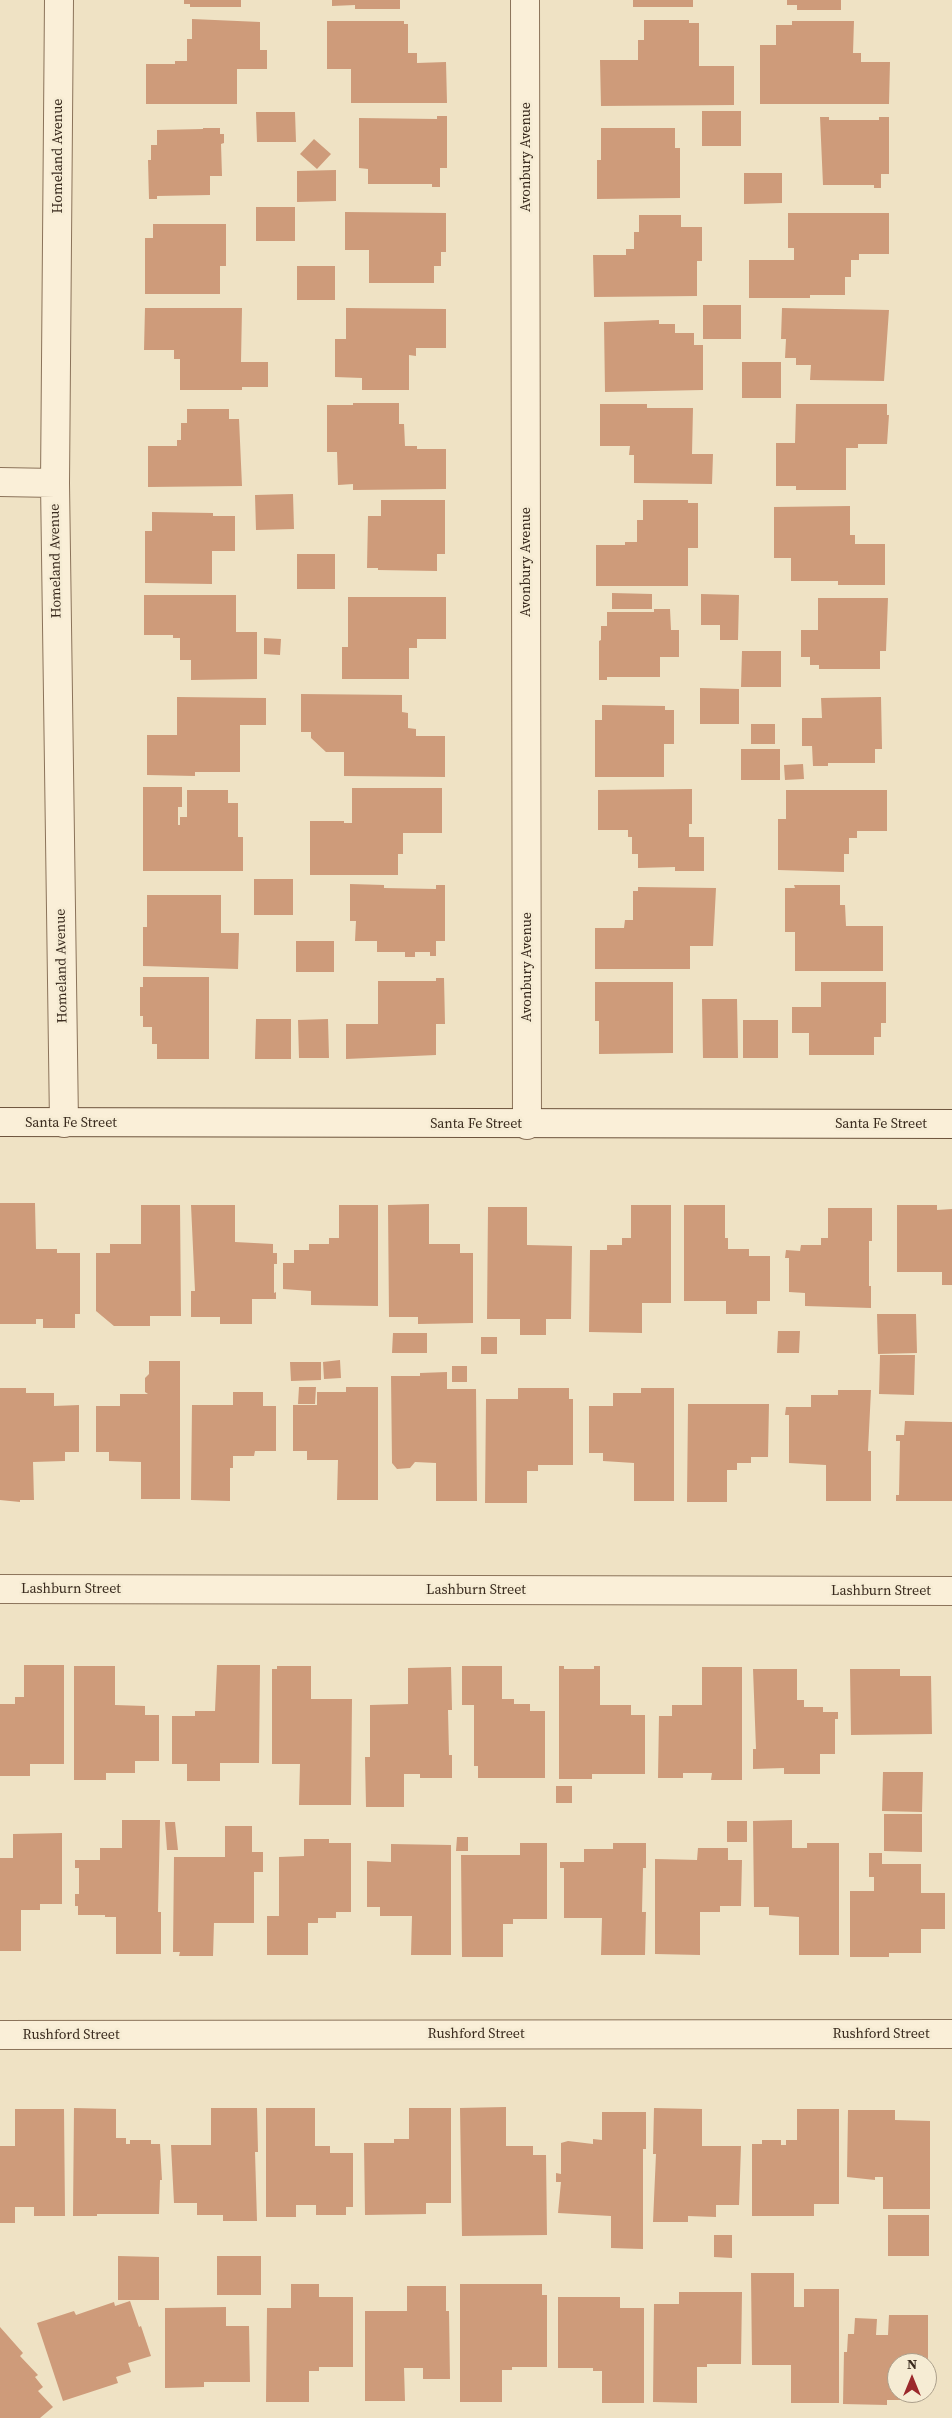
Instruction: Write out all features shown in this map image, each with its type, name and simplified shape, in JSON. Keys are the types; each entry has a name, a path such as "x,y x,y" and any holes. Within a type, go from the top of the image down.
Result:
{"street":[{"name":"Homeland Avenue","path":"59,0 55,483 64,1123"},
{"name":"Avonbury Avenue","path":"525,0 527,1124"},
{"path":"0,482 55,483"},
{"name":"Santa Fe Street","path":"0,1122 952,1124"},
{"name":"Lashburn Street","path":"0,1589 952,1592"},
{"name":"Rushford Street","path":"0,2035 952,2034"}],"building":[{"path":"184,0 241,0 241,7 190,7 190,4 184,4"},
{"path":"332,0 400,0 400,9 355,9 355,5 332,6"},
{"path":"633,0 693,0 693,7 633,7"},
{"path":"787,0 841,0 841,10 797,10 797,5 787,5"},
{"path":"192,19 260,22 260,50 267,50 267,69 237,69 237,104 146,104 146,64 175,64 175,61 187,61 187,39 192,39"},
{"path":"644,20 689,20 689,23 699,23 699,66 734,66 734,105 601,106 600,60 638,60 638,40 644,40"},
{"path":"327,21 404,21 404,24 408,24 408,53 417,53 417,63 446,62 447,103 351,103 351,69 327,69"},
{"path":"792,21 854,21 853,53 861,53 861,62 890,62 889,104 760,104 760,45 776,45 776,25 792,25"},
{"path":"702,111 741,111 741,146 702,146"},
{"path":"256,112 295,112 296,142 257,142"},
{"path":"437,116 447,116 447,168 440,168 440,187 432,187 432,184 368,184 368,169 359,168 359,118 437,119"},
{"path":"820,117 829,117 829,120 879,120 879,117 889,117 889,174 881,174 881,188 874,188 874,185 823,185"},
{"path":"220,128 220,134 224,134 224,143 221,144 222,176 210,176 210,195 157,196 157,199 149,199 148,160 151,160 151,145 157,145 157,130"},
{"path":"601,128 675,128 675,148 680,148 680,198 597,199 597,160 601,160"},
{"path":"314,139 331,154 317,169 300,154"},
{"path":"336,170 336,201 297,202 297,171"},
{"path":"744,173 782,173 782,203 744,204"},
{"path":"256,207 295,207 295,241 256,241"},
{"path":"345,212 446,213 446,252 441,252 441,266 434,266 434,283 369,283 369,250 345,250"},
{"path":"788,213 889,213 889,254 859,254 859,260 851,260 851,277 845,277 845,295 810,295 810,298 749,298 749,260 794,260 794,248 788,248"},
{"path":"639,215 681,215 681,227 702,227 702,261 697,261 697,296 594,297 593,255 626,255 626,249 634,249 634,232 639,232"},
{"path":"153,224 226,224 226,266 220,266 220,294 145,294 145,238 153,238"},
{"path":"297,266 335,266 335,300 297,300"},
{"path":"703,305 741,305 741,339 703,339"},
{"path":"145,308 242,308 241,362 268,362 268,387 242,387 242,390 180,390 180,359 174,359 174,350 144,350"},
{"path":"346,308 446,309 446,348 416,348 416,356 409,355 409,390 362,390 362,378 335,377 335,339 346,339"},
{"path":"782,308 889,310 884,381 810,380 811,365 796,365 796,358 785,358 786,339 781,339"},
{"path":"659,320 659,324 675,324 675,333 694,333 694,345 703,345 703,390 605,392 604,322"},
{"path":"742,362 781,362 781,398 742,398"},
{"path":"353,403 399,403 399,424 404,424 405,446 417,446 417,449 446,449 446,489 353,490 353,484 338,485 337,452 327,452 327,405 353,405"},
{"path":"600,404 647,404 647,408 693,408 692,454 713,454 712,484 634,483 634,455 629,455 630,446 600,446"},
{"path":"796,404 887,404 887,415 889,415 887,444 858,444 858,448 846,448 846,490 796,490 796,486 776,486 776,443 795,443"},
{"path":"187,409 229,409 229,419 239,419 242,486 148,487 148,446 177,446 177,440 181,440 181,423 187,423"},
{"path":"293,494 294,529 256,530 255,495"},
{"path":"381,500 445,500 445,554 437,554 437,571 378,570 378,568 367,568 368,516 381,516"},
{"path":"643,500 688,500 688,503 698,503 698,548 688,548 688,586 596,586 596,545 625,545 625,542 637,542 637,520 643,520"},
{"path":"850,506 850,535 855,535 855,544 885,544 885,585 838,585 838,581 791,581 791,558 774,558 774,507"},
{"path":"152,512 213,513 213,516 235,516 235,551 212,551 212,584 145,583 145,531 152,531"},
{"path":"297,554 335,554 335,589 297,589"},
{"path":"612,593 652,594 652,609 612,609"},
{"path":"701,594 739,595 738,640 720,640 720,625 701,625"},
{"path":"144,595 236,595 236,632 257,632 257,679 191,680 191,660 180,660 180,638 173,638 173,635 144,635"},
{"path":"348,597 446,597 446,639 417,639 417,648 409,648 409,679 342,679 342,647 348,647"},
{"path":"818,598 888,598 886,651 880,651 880,669 819,669 819,665 810,665 810,657 801,657 801,630 818,630"},
{"path":"654,609 670,609 671,630 679,630 679,657 660,657 660,677 607,677 607,680 599,680 599,641 601,640 601,626 607,626 607,612 654,612"},
{"path":"264,638 281,639 280,655 264,654"},
{"path":"742,651 781,651 781,687 741,687"},
{"path":"700,688 739,689 739,724 700,724"},
{"path":"301,694 402,695 402,712 408,713 408,728 416,729 416,736 445,736 445,777 344,776 344,752 326,752 311,738 311,732 301,732"},
{"path":"177,697 266,698 266,725 240,725 240,772 195,772 195,776 147,775 147,735 177,735"},
{"path":"881,697 882,749 875,749 875,763 828,763 828,766 813,766 812,746 802,746 802,718 822,718 821,698"},
{"path":"602,705 665,706 665,710 674,710 674,744 664,744 664,777 595,777 595,720 602,720"},
{"path":"751,724 775,724 775,744 751,744"},
{"path":"741,749 780,749 780,780 741,780"},
{"path":"803,764 804,779 785,780 784,765"},
{"path":"143,787 182,787 182,807 178,807 178,825 180,825 180,817 187,817 187,790 228,790 228,803 238,803 238,837 243,837 243,871 143,871"},
{"path":"352,788 442,788 442,833 403,833 403,854 398,854 398,875 310,875 310,821 344,821 344,823 352,823"},
{"path":"692,789 692,824 689,824 689,837 704,837 704,871 675,871 675,867 638,868 638,854 632,854 632,837 628,837 628,830 598,830 598,790"},
{"path":"786,790 887,790 887,831 857,831 857,838 849,838 849,854 844,854 844,872 778,870 778,819 786,819"},
{"path":"254,879 293,879 293,915 254,915"},
{"path":"350,884 384,885 384,888 436,889 436,885 445,885 445,941 436,941 436,956 430,956 430,952 415,952 415,957 405,957 405,952 377,952 377,941 355,941 356,921 350,921"},
{"path":"794,885 840,885 840,905 845,905 846,926 883,926 883,971 795,971 795,932 785,932 785,888 795,888"},
{"path":"638,887 716,888 713,946 690,946 690,969 595,969 595,928 624,928 625,920 633,920 633,891 638,891"},
{"path":"147,895 221,895 221,933 239,933 238,969 143,966 143,927 147,927"},
{"path":"296,941 334,941 334,972 296,972"},
{"path":"143,977 209,977 209,1059 157,1059 157,1044 152,1044 152,1027 143,1027 143,1016 140,1016 140,987 143,987"},
{"path":"436,978 444,978 445,1024 436,1024 436,1055 346,1059 346,1024 378,1024 378,981 436,981"},
{"path":"595,982 673,982 673,1053 599,1054 599,1021 595,1021"},
{"path":"821,982 886,982 886,1023 881,1023 881,1037 874,1037 874,1055 809,1055 809,1033 792,1033 792,1007 821,1007"},
{"path":"702,999 737,999 738,1058 703,1058"},
{"path":"256,1019 291,1019 291,1059 255,1059"},
{"path":"328,1019 329,1058 299,1058 298,1020"},
{"path":"743,1020 778,1020 778,1058 743,1058"},
{"path":"0,1203 35,1203 36,1249 57,1249 57,1253 80,1253 80,1314 75,1314 75,1328 43,1328 43,1319 36,1319 36,1324 0,1324"},
{"path":"429,1204 429,1244 460,1244 460,1253 473,1253 473,1323 418,1324 418,1317 389,1317 388,1205"},
{"path":"141,1205 180,1205 181,1316 150,1316 150,1326 114,1326 96,1311 96,1253 110,1253 110,1244 141,1244"},
{"path":"191,1205 235,1205 235,1242 273,1244 273,1253 277,1253 277,1264 274,1264 274,1293 276,1292 276,1299 252,1299 252,1324 220,1324 220,1317 191,1317 191,1291 195,1291"},
{"path":"339,1205 378,1205 378,1306 311,1305 311,1291 283,1289 283,1263 294,1263 294,1250 309,1250 309,1244 329,1244 329,1238 339,1238"},
{"path":"631,1205 671,1205 671,1303 642,1303 642,1333 589,1332 590,1250 607,1250 607,1245 622,1245 622,1238 631,1238"},
{"path":"684,1205 725,1205 725,1238 728,1238 728,1249 749,1249 749,1256 770,1256 770,1301 757,1301 757,1314 726,1314 726,1301 684,1301"},
{"path":"897,1205 937,1205 937,1210 952,1209 952,1285 942,1285 942,1272 897,1272"},
{"path":"488,1207 527,1207 527,1245 572,1246 571,1319 546,1319 546,1335 520,1335 520,1319 487,1319"},
{"path":"828,1208 872,1208 872,1241 869,1241 871,1308 805,1306 805,1293 789,1292 789,1258 785,1258 786,1250 800,1251 801,1245 821,1245 821,1238 828,1238"},
{"path":"877,1314 916,1314 917,1353 878,1354"},
{"path":"778,1331 800,1331 799,1353 777,1353"},
{"path":"393,1333 427,1333 427,1353 392,1353"},
{"path":"481,1337 497,1337 497,1354 481,1354"},
{"path":"880,1355 915,1355 914,1395 879,1394"},
{"path":"340,1360 341,1378 324,1379 323,1362"},
{"path":"149,1361 180,1361 180,1499 141,1499 141,1462 109,1461 109,1452 96,1452 96,1406 120,1406 120,1394 148,1394 145,1392 145,1378 149,1374"},
{"path":"290,1362 321,1362 321,1380 291,1381"},
{"path":"452,1366 467,1366 467,1382 452,1382"},
{"path":"447,1372 447,1389 476,1389 477,1501 436,1501 436,1463 415,1462 410,1468 397,1469 392,1463 391,1376 420,1376 420,1373"},
{"path":"299,1387 316,1387 315,1404 298,1404"},
{"path":"346,1387 378,1387 378,1500 337,1500 338,1460 307,1460 307,1451 293,1451 293,1405 317,1405 317,1392 346,1392"},
{"path":"0,1388 26,1388 26,1393 54,1393 54,1406 79,1405 79,1452 65,1452 65,1461 33,1462 34,1500 20,1500 20,1502 0,1500"},
{"path":"518,1388 569,1388 569,1399 573,1399 573,1465 538,1465 538,1471 527,1471 527,1503 485,1503 486,1399 518,1399"},
{"path":"641,1388 674,1388 674,1501 634,1501 634,1463 603,1461 603,1453 589,1453 589,1406 613,1406 613,1393 641,1393"},
{"path":"838,1390 871,1390 868,1451 871,1451 871,1501 826,1501 826,1465 789,1463 789,1415 785,1415 786,1407 811,1407 811,1395 838,1395"},
{"path":"233,1392 263,1392 263,1406 276,1406 276,1451 255,1451 254,1456 233,1456 233,1468 230,1468 230,1501 191,1500 192,1405 233,1405"},
{"path":"688,1404 769,1404 768,1457 751,1457 751,1463 737,1463 737,1470 727,1470 727,1502 687,1502"},
{"path":"905,1421 952,1422 952,1501 896,1501 896,1495 899,1495 900,1441 896,1441 896,1435 904,1435"},
{"path":"24,1665 64,1665 64,1764 30,1764 30,1776 0,1776 0,1704 15,1704 15,1697 24,1697"},
{"path":"217,1665 260,1665 259,1763 220,1763 220,1781 187,1781 187,1764 172,1764 172,1716 195,1716 195,1711 215,1711"},
{"path":"74,1666 115,1666 115,1705 145,1706 145,1715 159,1715 159,1761 135,1761 135,1773 106,1773 106,1780 74,1780"},
{"path":"277,1666 311,1666 311,1699 352,1699 351,1805 299,1805 300,1764 272,1764 272,1669 277,1669"},
{"path":"462,1666 502,1666 502,1699 514,1699 514,1704 530,1704 530,1711 545,1711 545,1778 478,1778 478,1766 474,1766 474,1705 462,1705"},
{"path":"559,1666 564,1666 564,1669 594,1669 594,1666 600,1666 600,1705 631,1705 631,1715 645,1715 645,1774 592,1774 592,1779 559,1779"},
{"path":"451,1667 452,1710 448,1710 449,1755 452,1755 452,1778 420,1778 420,1774 404,1774 404,1807 366,1807 365,1757 370,1757 370,1705 408,1704 408,1668"},
{"path":"702,1667 742,1667 742,1780 711,1780 712,1773 683,1773 683,1778 658,1778 659,1716 672,1716 672,1705 702,1705"},
{"path":"753,1669 797,1669 797,1700 804,1700 804,1707 823,1707 823,1712 838,1712 838,1719 835,1719 835,1754 820,1754 820,1774 784,1774 784,1768 753,1769 753,1749 756,1749"},
{"path":"850,1669 900,1669 900,1676 931,1676 932,1734 851,1735"},
{"path":"883,1772 923,1772 922,1812 882,1811"},
{"path":"556,1786 572,1786 572,1803 556,1803"},
{"path":"884,1814 922,1814 922,1852 884,1851"},
{"path":"122,1820 160,1820 158,1912 161,1912 161,1954 116,1954 116,1917 78,1915 78,1906 75,1906 75,1894 79,1894 79,1868 75,1868 75,1860 100,1860 100,1848 122,1848"},
{"path":"792,1820 792,1848 807,1848 807,1843 839,1843 839,1955 799,1955 799,1917 769,1915 769,1907 754,1907 753,1821"},
{"path":"727,1821 747,1821 747,1842 727,1842"},
{"path":"165,1822 175,1822 178,1850 167,1850"},
{"path":"225,1826 252,1826 252,1852 263,1852 263,1872 254,1872 254,1923 214,1923 213,1956 179,1956 180,1952 173,1952 174,1857 225,1857"},
{"path":"62,1833 62,1904 40,1904 40,1910 21,1910 21,1951 0,1951 0,1858 13,1858 13,1834"},
{"path":"457,1837 468,1837 468,1851 456,1851"},
{"path":"304,1839 329,1839 329,1843 351,1843 351,1912 336,1912 336,1918 318,1918 318,1923 308,1923 308,1955 267,1955 267,1916 279,1916 279,1857 304,1856"},
{"path":"520,1843 547,1843 547,1919 513,1919 513,1924 503,1924 503,1957 462,1957 461,1855 520,1855"},
{"path":"613,1843 646,1843 646,1868 643,1868 642,1912 646,1912 645,1955 601,1955 602,1918 564,1918 564,1868 560,1868 560,1862 584,1862 584,1849 613,1849"},
{"path":"391,1844 451,1845 451,1955 411,1955 412,1916 380,1916 380,1907 367,1907 367,1861 391,1862"},
{"path":"698,1848 728,1848 728,1860 742,1860 741,1906 720,1906 720,1912 700,1912 700,1955 655,1954 655,1859 697,1860"},
{"path":"869,1853 882,1853 882,1864 921,1864 921,1893 945,1893 945,1929 921,1929 921,1953 889,1953 889,1957 850,1957 850,1891 874,1891 874,1877 869,1877"},
{"path":"506,2107 506,2146 533,2146 533,2155 546,2155 547,2235 462,2236 460,2108"},
{"path":"74,2108 116,2109 116,2138 126,2138 126,2144 130,2144 130,2140 151,2140 151,2144 160,2144 162,2180 160,2180 159,2214 73,2216"},
{"path":"211,2108 257,2108 258,2152 255,2152 257,2221 223,2221 223,2215 197,2215 197,2203 174,2203 171,2145 211,2145"},
{"path":"266,2108 315,2108 315,2146 330,2146 330,2153 353,2153 353,2207 346,2207 346,2215 316,2215 316,2205 296,2205 296,2217 266,2217"},
{"path":"409,2108 451,2108 451,2203 426,2203 426,2214 365,2215 364,2143 394,2143 394,2139 409,2139"},
{"path":"654,2108 702,2109 702,2146 741,2146 739,2205 716,2205 716,2217 688,2216 688,2222 653,2222 656,2154 653,2154"},
{"path":"15,2109 64,2109 65,2216 34,2216 34,2207 15,2207 15,2223 0,2223 0,2146 15,2146"},
{"path":"797,2109 839,2109 839,2204 814,2204 814,2216 752,2216 752,2144 762,2144 762,2140 781,2140 781,2145 786,2145 786,2140 797,2140"},
{"path":"848,2110 895,2110 895,2120 930,2121 930,2209 883,2209 883,2177 875,2177 875,2180 847,2177"},
{"path":"602,2112 646,2112 646,2149 643,2149 643,2249 611,2248 611,2216 558,2213 561,2182 556,2182 556,2173 561,2174 561,2143 568,2141 593,2144 593,2139 602,2140"},
{"path":"888,2215 929,2215 929,2256 888,2256"},
{"path":"714,2235 732,2235 732,2258 714,2257"},
{"path":"118,2256 159,2257 159,2300 118,2300"},
{"path":"217,2256 261,2256 261,2295 217,2295"},
{"path":"751,2273 794,2273 794,2307 804,2307 804,2289 839,2289 839,2403 791,2403 791,2365 752,2365"},
{"path":"291,2284 319,2284 319,2297 353,2297 353,2367 319,2367 319,2371 309,2371 309,2402 266,2402 267,2308 291,2308"},
{"path":"460,2284 542,2284 542,2295 547,2295 547,2367 512,2367 512,2370 502,2370 502,2402 460,2402"},
{"path":"407,2286 446,2286 446,2311 449,2311 450,2379 423,2379 423,2368 404,2368 405,2401 365,2401 365,2311 407,2311"},
{"path":"679,2292 742,2292 741,2364 707,2364 707,2367 697,2367 697,2403 653,2402 654,2304 679,2304"},
{"path":"558,2297 620,2297 620,2308 644,2308 644,2403 602,2403 602,2371 593,2371 593,2368 558,2368"},
{"path":"130,2301 151,2356 128,2363 131,2372 116,2377 118,2383 63,2401 37,2323 74,2311 76,2315 114,2302 115,2306"},
{"path":"226,2307 226,2326 249,2326 250,2382 204,2382 204,2387 165,2388 165,2308"},
{"path":"889,2315 928,2315 928,2353 887,2353 887,2405 843,2404 844,2352 847,2352 848,2334 854,2334 855,2318 877,2319 876,2335 888,2335"},
{"path":"0,2327 23,2353 20,2356 38,2375 35,2377 43,2387 38,2391 53,2407 40,2418 0,2418"}]}
